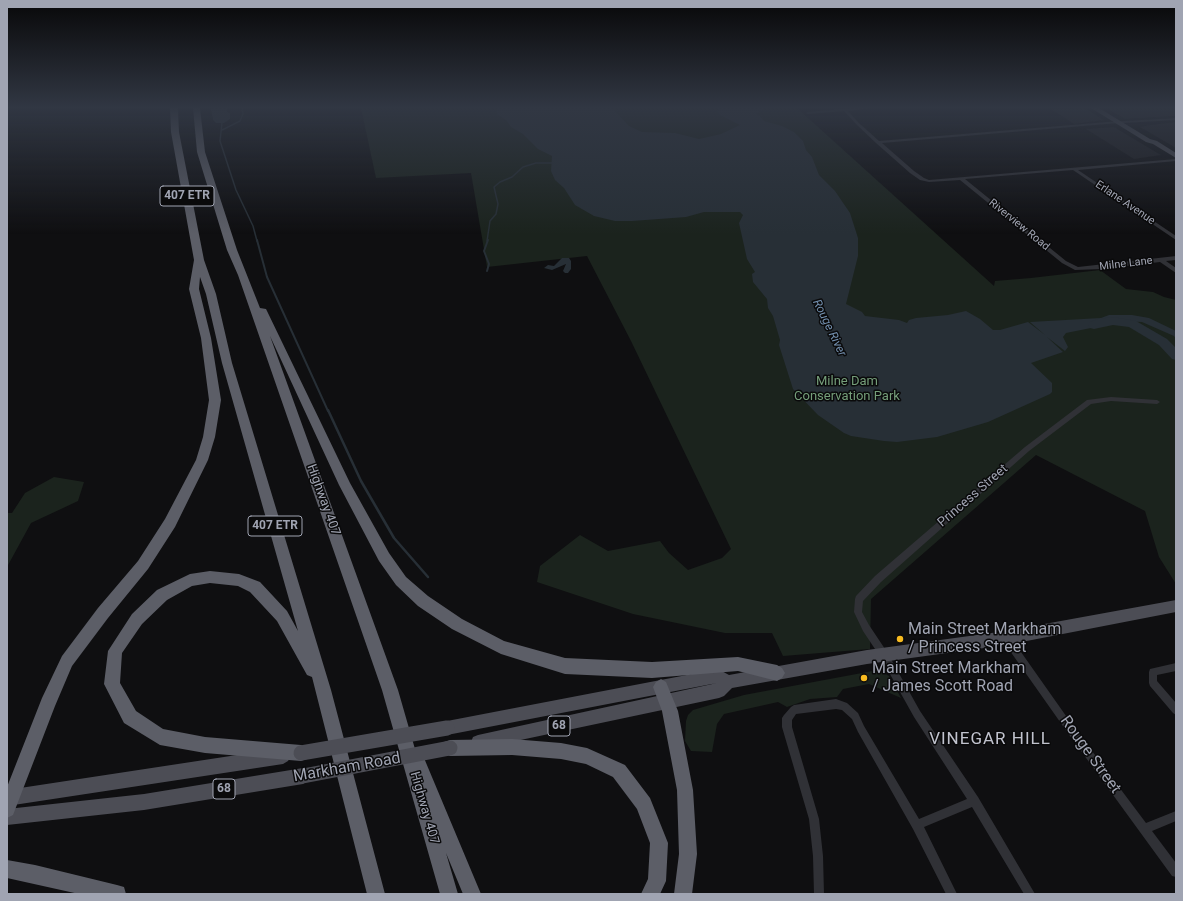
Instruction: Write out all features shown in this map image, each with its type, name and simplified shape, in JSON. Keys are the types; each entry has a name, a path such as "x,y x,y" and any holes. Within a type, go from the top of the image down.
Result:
{"highway":[{"name":"407 ETR","path":"178,150 199,260 211,294 227,364 323,690 376,894"},
{"name":"Highway 407","path":"201,150 232,250 394,705 449,894"},
{"path":"9,801 67,660 103,613 143,565 170,523 202,460 209,437 215,400 211,368 194,289 199,260"},
{"path":"242,275 279,344 346,485 384,557 401,581 423,602 457,624 501,647 565,666 652,670 738,664 777,673"},
{"path":"301,754 205,745 160,737 130,718 112,684 115,651 137,620 162,595 190,580 210,578 239,580 255,587 282,616 323,690"},
{"path":"664,695 685,790 688,854 683,894"},
{"path":"394,705 472,894"},
{"path":"450,748 512,747 561,751 587,756 619,772 644,804 659,843 657,881 650,894"},
{"path":"7,869 35,874 117,894"}],"main road":[{"path":"1167,150 1176,156"},
{"path":"884,655 1006,638 1174,608"},
{"name":"68","path":"777,673 884,655"},
{"name":"Markham Road","path":"9,801 301,754 447,728 664,695 719,691 728,682 777,673"},
{"name":"Markham Road","path":"7,817 144,802 303,776 450,748 664,695"}],"street":[{"path":"888,150 922,179 934,182 1176,160"},
{"name":"Erlane Avenue","path":"1074,169 1176,238"},
{"name":"Riverview Road","path":"962,179 1064,262 1077,269"},
{"name":"Milne Lane","path":"1077,269 1176,258"},
{"path":"1161,260 1176,271"},
{"name":"Princess Street","path":"1030,894 974,801 917,714 884,655 866,628 857,608 859,599 878,579 1027,449 1089,402 1111,399 1157,402"},
{"name":"Rouge Street","path":"1006,638 1068,726 1176,872"},
{"path":"1176,667 1153,672 1153,683 1176,710"},
{"path":"819,894 818,856 814,819 787,727 788,718 794,710 836,704 844,706 855,716 861,729 917,825 952,894"},
{"path":"917,825 974,801"},
{"path":"1145,829 1176,816"}],"shaded area":[{"path":"1120,150 1153,150 1161,155 1134,159"}],"green space":[{"name":"Milne Dam Conservation Park","path":"370,150 844,150 994,286 995,281 1100,270 1126,289 1153,292 1176,300 1176,584 1159,557 1145,511 1036,455 871,599 870,649 783,656 772,633 725,633 633,614 537,582 540,566 580,535 608,551 660,541 669,553 688,570 722,558 731,549 631,341 587,256 487,267 471,173 376,178"},
{"path":"54,477 84,482 78,501 31,523 7,567 7,513 12,513 25,493"},
{"path":"878,670 889,676 901,698 869,684 843,689 837,697 810,699 787,707 778,702 724,714 717,724 712,752 691,751 685,741 686,721 688,715 693,710 744,695"}],"water":[{"path":"540,150 806,150 812,157 819,175 835,191 850,213 858,238 858,256 846,304 862,312 865,316 899,320 907,323 909,320 916,318 948,315 966,311 980,319 993,330 1000,330 1028,322 1045,335 1030,322 1101,318 1109,315 1132,315 1149,318 1176,331 1176,339 1174,336 1142,322 1116,321 1066,333 1063,337 1068,347 1065,351 1047,337 1063,352 1031,363 1052,383 1052,392 1050,394 988,422 937,437 897,442 851,436 844,433 818,415 793,389 779,345 780,340 773,316 768,308 767,299 753,282 752,274 755,272 747,259 739,223 743,215 740,212 704,212 686,217 632,221 615,221 594,216 575,205 564,188 555,180 551,171 552,156"},
{"path":"562,258 569,258 571,261 571,269 568,273 563,271 566,264 552,270 544,268 548,265 554,266"}],"waterway":[{"path":"223,150 236,190 253,226 257,241"},
{"path":"487,241 490,221 496,214 498,204 494,187 500,182 512,177 523,167 536,163 552,163"},
{"path":"257,240 267,277 328,411"},
{"path":"487,271 489,264 484,251 488,240"},
{"name":"Rouge River","path":"1094,325 1102,322 1113,321 1132,324 1163,342 1176,356"},
{"path":"328,410 361,481 394,538 428,577"}],"place":[{"name":"Main Street Markham / Princess Street","path":"900,639"},
{"name":"Main Street Markham / James Scott Road","path":"864,678"}],"district":[{"name":"VINEGAR HILL","path":"990,740"}]}
